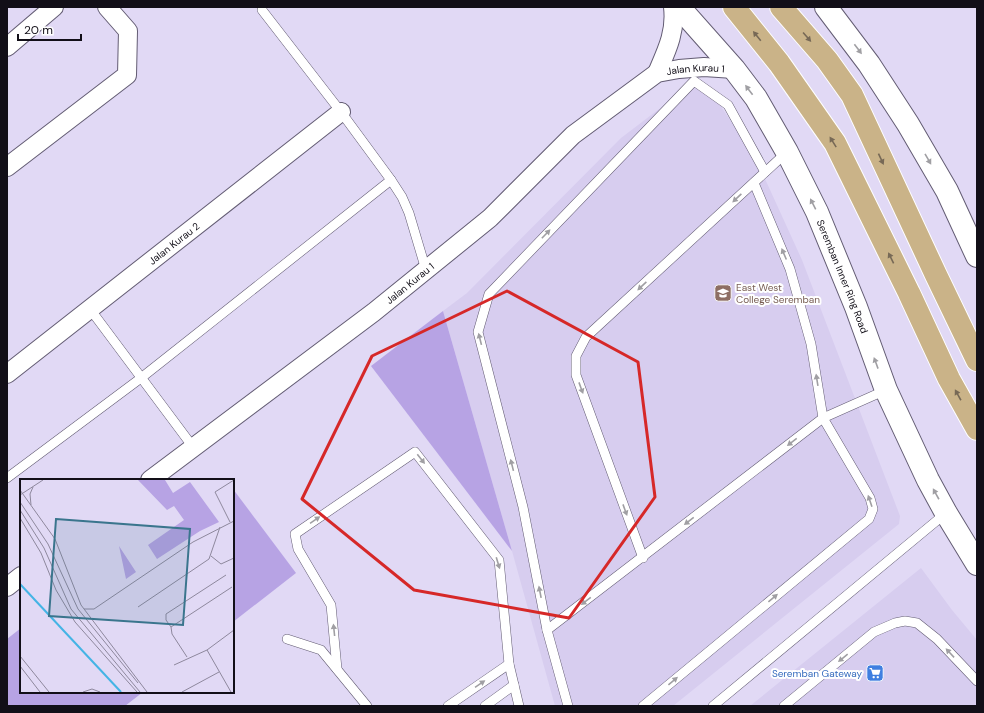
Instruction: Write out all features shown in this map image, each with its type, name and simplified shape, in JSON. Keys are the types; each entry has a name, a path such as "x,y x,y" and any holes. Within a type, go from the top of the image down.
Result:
{"main road":[{"name":"Seremban Inner Ring Road","path":"679,7 734,69 756,98 787,152 817,212 856,307 886,390 928,480 977,564"},
{"path":"734,7 779,63 835,143 909,293 949,379 977,429"},
{"path":"781,7 827,60 852,95 977,360"},
{"path":"826,7 869,64 908,124 947,191 977,256"}],"street":[{"path":"7,47 54,7"},
{"path":"7,167 127,75 128,31 107,7"},
{"name":"Jalan Kurau 1","path":"657,73 669,44 673,27 673,7"},
{"name":"Jalan Kurau 1","path":"151,479 374,312 490,218 573,135 657,73 704,66 734,69"},
{"name":"Jalan Kurau 2","path":"7,374 341,112"},
{"path":"7,587 20,577"}],"lane":[{"path":"262,10 341,112 391,180 409,213 426,270"},
{"path":"568,706 547,630 523,507 478,332 489,294 694,81 728,105 765,172"},
{"path":"643,558 576,375 576,356 586,337 787,152"},
{"path":"7,478 141,378 391,180"},
{"path":"643,706 869,519 873,509 870,498 823,418 811,344 790,269 754,183"},
{"path":"90,309 193,447"},
{"path":"547,630 643,558 823,418 886,390"},
{"path":"338,669 331,605 298,548 295,534 415,452 498,560 509,664 520,706"},
{"path":"713,706 946,513"},
{"path":"784,706 874,632 895,623 905,621 917,623 937,639 977,681"},
{"path":"287,639 321,650 367,706"},
{"path":"448,706 509,664"},
{"path":"485,706 514,685"}],"highlighted area":[{"path":"507,291 638,362 655,497 569,618 414,590 302,499 372,356"}],"shaded area":[{"path":"688,87 710,90 756,159 802,260 900,516 899,524 673,706 555,706 443,311 467,293 621,138"},
{"path":"443,311 512,551 371,366"},
{"path":"234,490 296,573 234,621"},
{"name":"Seremban Gateway","path":"921,568 952,610 977,640 977,706 750,706"},
{"path":"20,629 20,693 142,693 125,706 7,706 7,639"}],"place":[{"name":"East West College Seremban","path":"723,293"},
{"name":"Seremban Gateway","path":"875,673"}]}
